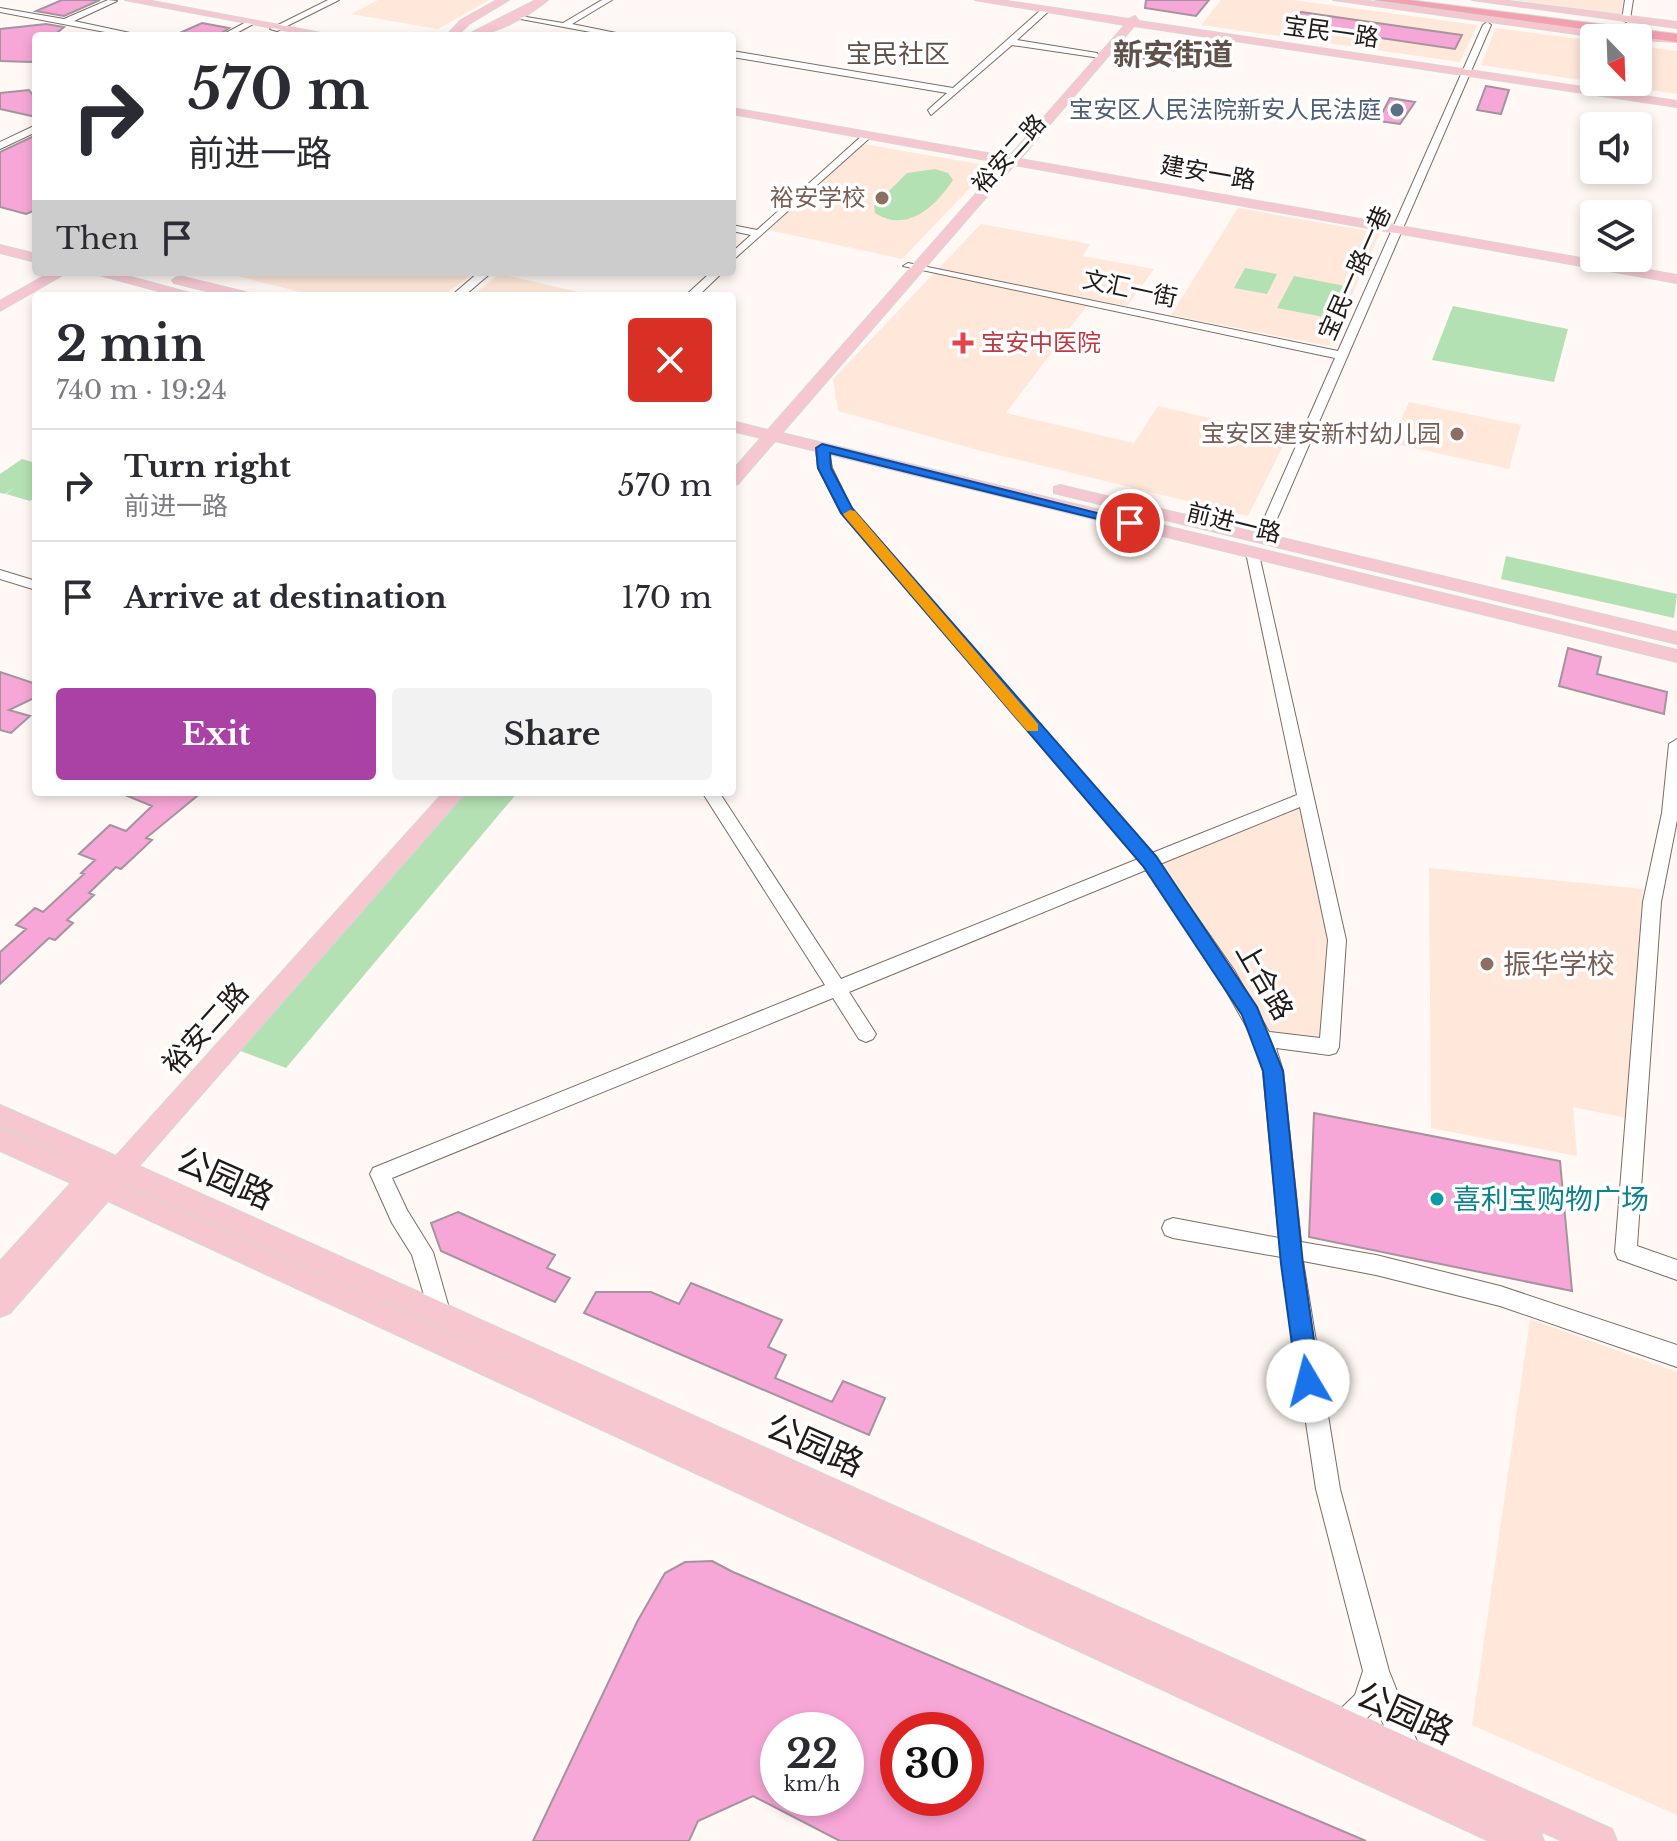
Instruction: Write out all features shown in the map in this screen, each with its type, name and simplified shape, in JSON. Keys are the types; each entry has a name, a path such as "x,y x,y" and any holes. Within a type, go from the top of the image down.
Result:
{"highway":[{"path":"1436,0 1677,28"},
{"path":"1380,3 1677,39"}],"main road":[{"path":"112,0 250,23"},
{"path":"130,0 304,32"},
{"path":"455,32 465,22 504,0"},
{"path":"474,32 515,0"},
{"path":"461,32 531,0"},
{"path":"478,32 543,0"},
{"name":"宝民一路","path":"980,0 1677,101"},
{"name":"宝民一路","path":"1006,0 1133,22"},
{"path":"1338,0 1380,3"},
{"path":"1477,0 1677,28"},
{"path":"1467,14 1508,23 1677,39"},
{"name":"裕安二路","path":"1011,158 1097,56 1133,22"},
{"name":"裕安二路","path":"736,463 771,428 1133,22"},
{"path":"277,28 294,32"},
{"name":"建安一路","path":"736,110 1011,158"},
{"name":"建安一路","path":"736,110 1677,276"},
{"path":"0,237 32,245"},
{"path":"0,249 32,257"},
{"path":"0,293 32,275"},
{"path":"0,307 54,276"},
{"path":"112,276 178,292"},
{"path":"162,276 228,292"},
{"name":"前进一路","path":"736,413 822,448 1677,638"},
{"name":"前进一路","path":"736,426 771,428 1258,546 1677,656"},
{"name":"裕安二路","path":"736,476 771,428"},
{"name":"裕安二路","path":"0,1304 105,1175 436,796"},
{"name":"裕安二路","path":"0,1280 105,1175 452,796"},
{"name":"公园路","path":"0,1115 105,1175 1527,1841"},
{"name":"公园路","path":"0,1139 105,1175 440,1315 1600,1841"}],"street":[{"path":"65,22 112,0"},
{"path":"277,28 335,0"},
{"path":"565,25 608,0"},
{"path":"1626,19 1629,0"},
{"path":"0,10 119,32"},
{"path":"931,112 1046,10"},
{"path":"1467,14 1487,25 1508,23"},
{"path":"514,17 604,32"},
{"path":"232,32 250,23"},
{"name":"宝民一路一巷","path":"1258,546 1487,25"},
{"path":"1010,42 1097,56"},
{"path":"736,55 954,91"},
{"path":"0,146 32,130"},
{"path":"736,254 868,135"},
{"path":"736,229 758,233"},
{"name":"文汇一街","path":"913,267 1343,356"},
{"path":"462,292 481,276"},
{"path":"695,292 713,276"},
{"name":"上合路","path":"822,448 825,468 846,510 1149,861 1227,975 1263,1039 1273,1071 1290,1249 1308,1381 1328,1489 1376,1671 1409,1754"},
{"path":"1258,546 1306,798 1337,940 1329,1047 1263,1039"},
{"path":"0,574 32,585"},
{"path":"1677,744 1674,814 1652,902 1626,1252 1677,1270"},
{"path":"713,796 866,1034"},
{"path":"440,1315 422,1252 399,1216 380,1174 1306,798"},
{"path":"1173,1228 1376,1265 1500,1296 1677,1356"},
{"path":"1343,1724 1366,1703 1376,1671"}],"shaded area":[{"path":"378,0 489,0 438,29 351,14"},
{"path":"1221,0 1293,0 1477,25 1460,62 1201,25"},
{"path":"1514,0 1624,0 1620,14"},
{"path":"1496,28 1580,39 1580,80 1481,65"},
{"path":"1652,48 1677,51 1677,94 1652,90"},
{"name":"裕安学校","path":"863,144 991,166 902,259 769,230"},
{"path":"1238,208 1380,233 1329,346 1171,315"},
{"name":"宝安中医院","path":"981,224 1090,244 1083,256 1154,269 1127,306 1092,299 1006,413 1134,443 1158,406 1288,436 1248,516 978,450 838,411 833,379"},
{"path":"238,276 470,276 448,292 300,292"},
{"path":"497,276 509,276 578,292 476,292"},
{"name":"宝安区建安新村幼儿园","path":"1409,402 1521,425 1509,469 1391,443"},
{"path":"1304,803 1332,939 1324,1042 1266,1036 1156,863"},
{"name":"振华学校","path":"1429,868 1643,889 1626,1118 1573,1107 1577,1156 1431,1128"},
{"path":"1530,1319 1677,1372 1677,1815 1472,1725"}],"green space":[{"path":"935,169 948,173 953,180 938,199 920,214 898,220 875,213 874,206 907,173"},
{"path":"1245,268 1277,274 1267,294 1234,288"},
{"path":"1294,276 1345,286 1329,318 1277,308"},
{"path":"1453,306 1568,329 1554,382 1432,360"},
{"path":"22,459 32,462 32,500 6,494 15,487 5,494 0,493 0,474"},
{"path":"1506,556 1677,594 1674,618 1501,579"},
{"path":"456,796 515,796 286,1068 235,1049"}],"building":[{"path":"62,0 100,0 64,16 36,11"},
{"path":"1146,0 1209,0 1196,16 1145,8"},
{"path":"1301,12 1462,35 1455,49 1292,25"},
{"path":"202,23 229,28 223,32 182,32"},
{"path":"46,24 64,27 58,32 32,32 31,62 0,61 0,29"},
{"path":"1151,46 1201,53 1193,66 1139,58"},
{"path":"1486,86 1509,90 1501,114 1477,110"},
{"path":"29,90 32,94 32,116 0,109 0,93"},
{"name":"宝安区人民法院新安人民法庭","path":"1390,98 1415,102 1400,124 1378,121"},
{"path":"32,137 32,212 26,214 0,207 0,152"},
{"path":"1568,648 1601,657 1597,674 1667,692 1664,714 1559,686"},
{"path":"0,672 32,683 32,699 9,710 30,716 11,733 0,730"},
{"path":"128,796 197,796 146,838 152,840 121,869 116,867 89,893 94,895 67,920 73,923 55,940 49,938 0,984 0,952 26,929 16,925 35,908 43,912 84,874 81,873 95,860 79,854 110,825 126,831 152,806"},
{"name":"喜利宝购物广场","path":"1314,1113 1560,1161 1572,1291 1309,1237"},
{"path":"458,1212 555,1255 547,1268 570,1278 555,1302 441,1251 431,1223"},
{"path":"691,1283 782,1320 768,1347 786,1355 775,1378 832,1402 843,1381 885,1398 869,1435 584,1313 596,1292 651,1292 679,1304"},
{"path":"712,1561 1366,1841 840,1841 792,1816 864,1816 864,1712 760,1712 760,1800 753,1796 698,1821 689,1841 533,1841 637,1622 665,1573 685,1562"}],"slow traffic":[{"path":"850,514 1032,727"}],"place":[{"name":"宝安区人民法院新安人民法庭","path":"1397,110"},
{"name":"裕安学校","path":"882,198"},
{"name":"宝安中医院","path":"963,343"},
{"name":"宝安区建安新村幼儿园","path":"1457,434"},
{"name":"振华学校","path":"1487,964"},
{"name":"喜利宝购物广场","path":"1437,1199"}],"district":[{"name":"宝民社区","path":"898,54"},
{"name":"新安街道","path":"1173,55"}],"route":[{"path":"1130,523 822,448 825,468 846,510 1149,861 1251,1013 1273,1071 1292,1264 1308,1381"}]}
